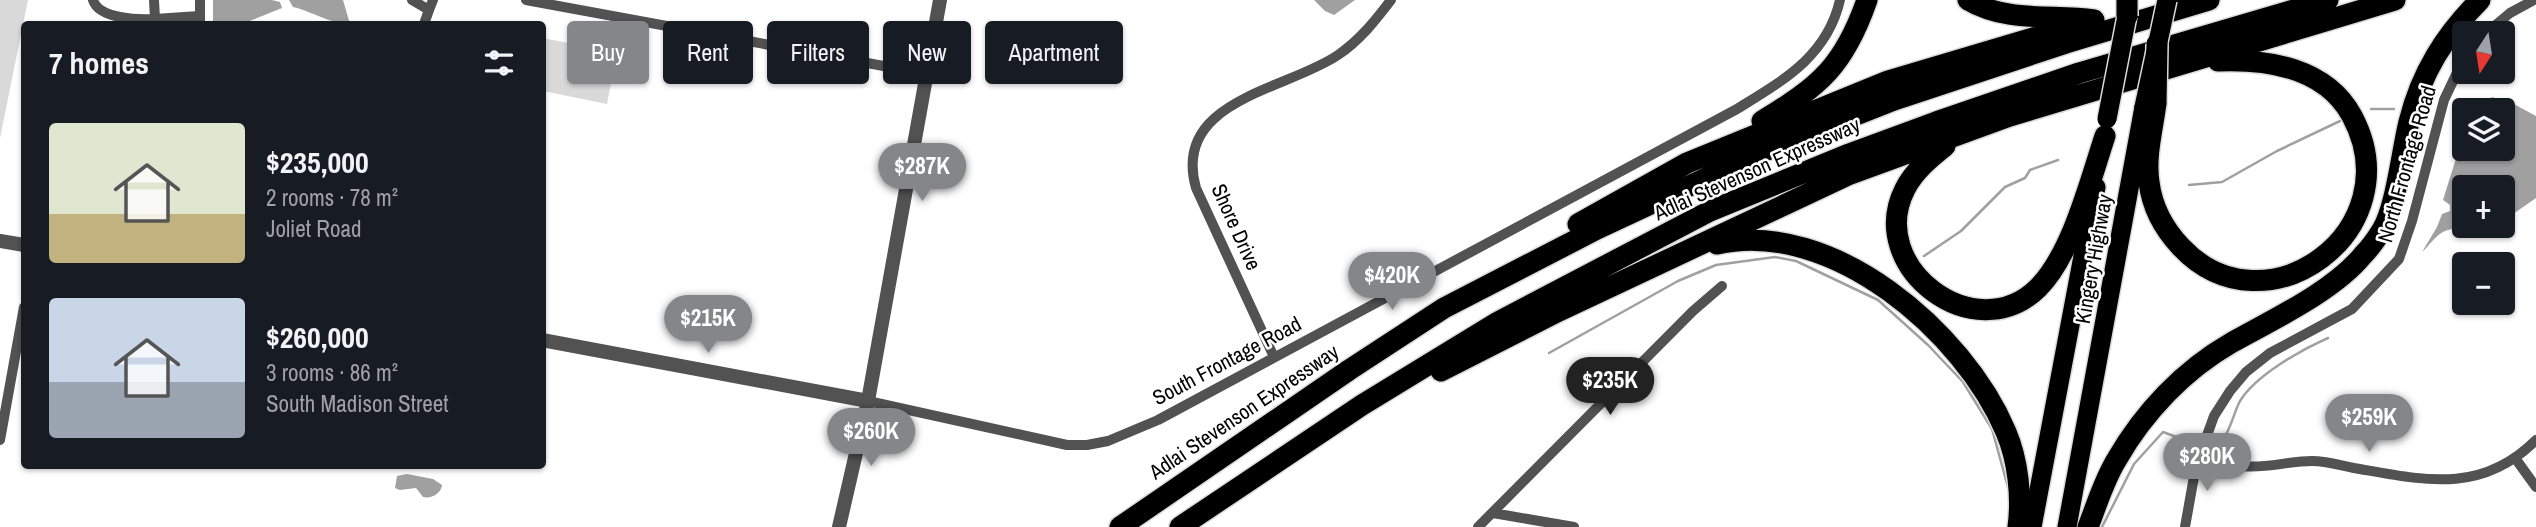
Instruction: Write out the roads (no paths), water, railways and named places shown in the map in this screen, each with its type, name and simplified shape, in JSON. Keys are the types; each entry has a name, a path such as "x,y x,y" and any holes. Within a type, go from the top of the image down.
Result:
{"highway":[{"path":"1444,309 1507,263 1800,98 1821,81 1841,58 1867,0"},
{"path":"1968,0 2002,14 2094,20"},
{"path":"1687,163 1888,81 2158,0"},
{"path":"2167,0 2157,44 2150,105 2148,180 2161,222 2190,257 2207,267 2241,279 2275,278 2306,269 2319,261 2341,242 2351,228 2363,201 2366,162 2357,125 2347,107 2336,94 2303,72 2259,60 2185,64"},
{"name":"Adlai Stevenson Expressway","path":"1120,527 1329,383 1444,309 1597,229 1762,152 1894,100 2066,43 2209,0"},
{"name":"Adlai Stevenson Expressway","path":"1180,527 1362,405 1497,322 1710,211 1849,154 2079,73 2329,0"},
{"path":"1362,405 1398,396 1559,311 1848,175 2010,116 2395,0"},
{"path":"2088,527 2116,460 2136,427 2176,384 2197,365 2229,344 2329,285 2349,271 2364,254 2383,228 2413,106 2435,53 2448,34 2480,0"},
{"name":"Kingery Highway","path":"2032,527 2127,8"},
{"name":"Kingery Highway","path":"2067,527 2150,105"},
{"path":"2010,116 1946,145 1926,160 1905,190 1898,211 1897,229 1908,265 1920,282 1938,296 1958,305 1990,309 2022,299 2037,289 2060,255 2078,217 2106,128"},
{"path":"1688,251 1739,239 1800,246 1823,253 1856,269 1910,307 1961,359 2001,421 2013,452 2017,473 2018,527"}],"street":[{"path":"93,0 95,7 103,12 143,20 200,20 200,0"},
{"path":"154,0 155,19"},
{"path":"412,0 431,5"},
{"path":"526,0 883,66"},
{"path":"936,21 940,0"},
{"name":"Shore Drive","path":"1274,357 1196,188 1192,169 1196,143 1203,130 1224,109 1337,56 1363,34 1391,0"},
{"name":"South Frontage Road","path":"868,401 1067,445 1108,441 1158,420 1703,128 1791,76 1825,35 1838,11 1840,0"},
{"path":"2500,21 2534,0"},
{"name":"North Frontage Road","path":"2185,527 2201,452 2214,416 2230,391 2246,372 2270,353 2352,309 2399,259 2412,221 2444,100 2452,83"},
{"path":"839,527 868,401 925,84"},
{"path":"0,241 21,244"},
{"path":"1478,527 1693,311 1722,286"},
{"path":"0,440 21,324"},
{"path":"546,341 868,401"},
{"path":"2201,452 2241,466 2313,461 2438,480 2482,475 2515,458 2536,440"},
{"path":"2515,458 2536,487"},
{"path":"1493,513 1574,527"}],"waterway":[{"path":"2371,109 2394,109"},
{"path":"2189,185 2222,182 2277,151 2340,121"},
{"path":"1924,256 1961,231 2005,187 2025,178 2030,170 2058,160"},
{"path":"1549,353 1678,281 1716,265 1775,257 1796,261 1878,300 1928,345 1963,382 1992,429 2009,491"},
{"path":"2222,440 2247,391 2293,356 2328,338"},
{"path":"2102,527 2134,464 2163,432 2182,439 2193,439"}]}
